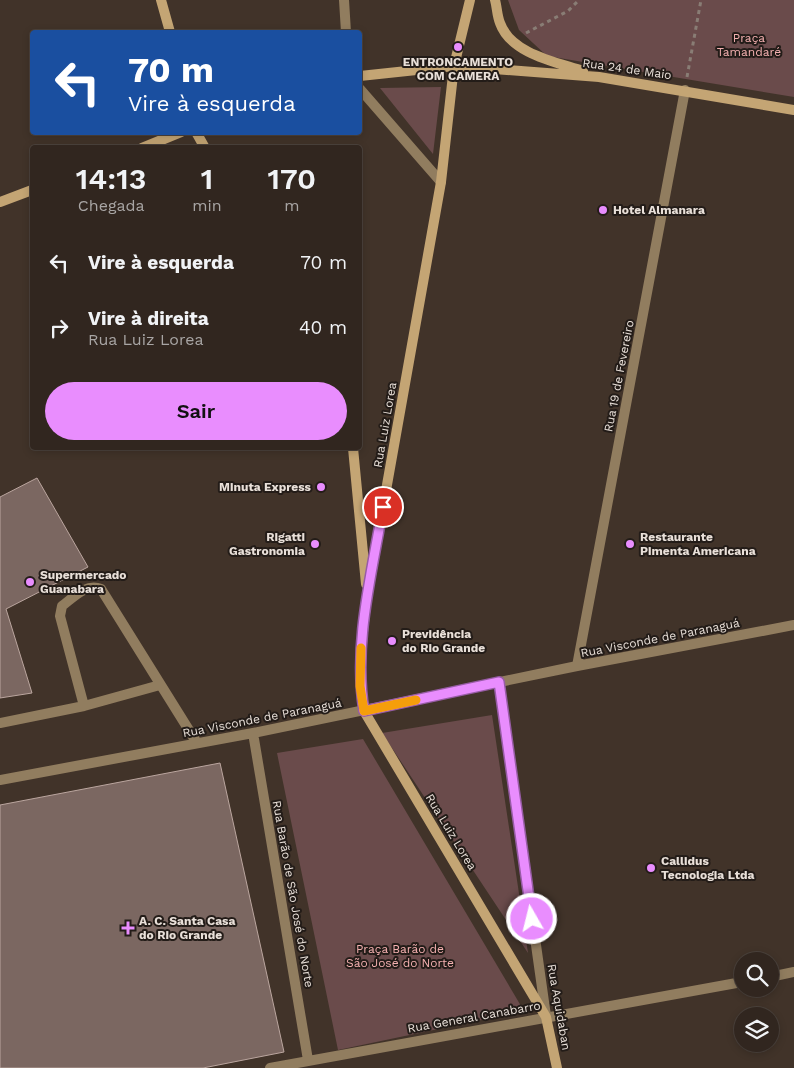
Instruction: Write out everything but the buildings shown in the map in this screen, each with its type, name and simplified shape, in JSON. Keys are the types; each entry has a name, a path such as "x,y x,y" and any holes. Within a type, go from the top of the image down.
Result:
{"main road":[{"path":"161,0 169,30"},
{"name":"Rua Luiz Lorea","path":"470,0 454,66 441,182 367,597 361,653 360,686 364,711 546,1017"},
{"path":"495,0 500,24 512,41 539,57 599,76"},
{"path":"362,76 454,66"},
{"name":"Rua 24 de Maio","path":"454,66 599,76 794,110"},
{"path":"149,145 174,135"},
{"path":"0,202 30,191"},
{"path":"352,450 367,597"},
{"name":"Rua Aquidaban","path":"546,1017 557,1068"}],"street":[{"path":"344,0 346,30"},
{"name":"Rua 19 de Fevereiro","path":"577,666 685,90"},
{"path":"362,91 441,182"},
{"path":"84,706 60,616 62,606 87,588 101,589 197,743"},
{"name":"Rua Visconde de Paranaguá","path":"0,780 253,733 577,666 794,625"},
{"name":"Rua Aquidaban","path":"499,682 546,1017"},
{"path":"0,723 84,706 160,684"},
{"name":"Rua Barão de São José do Norte","path":"253,733 308,1060"},
{"path":"779,975 794,972"},
{"name":"Rua General Canabarro","path":"270,1068 734,983"}],"path":[{"path":"512,41 568,11 579,0"},
{"path":"685,90 701,0"}],"green space":[{"name":"Praça Tamandaré","path":"508,0 794,0 794,97 547,56 519,30"},
{"path":"441,87 433,154 380,88"},
{"path":"492,715 528,953 382,733"},
{"name":"Praça Barão de São José do Norte","path":"363,739 524,1011 338,1050 277,753"}],"slow traffic":[{"path":"361,648 360,686 364,711 416,700"}],"place":[{"name":"ENTRONCAMENTO COM CAMERA","path":"458,47"},
{"name":"Hotel Almanara","path":"603,210"},
{"name":"Minuta Express","path":"321,487"},
{"name":"Rigatti Gastronomia","path":"315,544"},
{"name":"Restaurante Pimenta Americana","path":"630,544"},
{"name":"Supermercado Guanabara","path":"30,582"},
{"name":"Previdência do Rio Grande","path":"392,641"},
{"name":"Callidus Tecnologia Ltda","path":"651,868"},
{"name":"A. C. Santa Casa do Rio Grande","path":"128,928"}],"route":[{"path":"383,507 367,597 361,644 360,686 364,711 499,682 532,919"}]}
